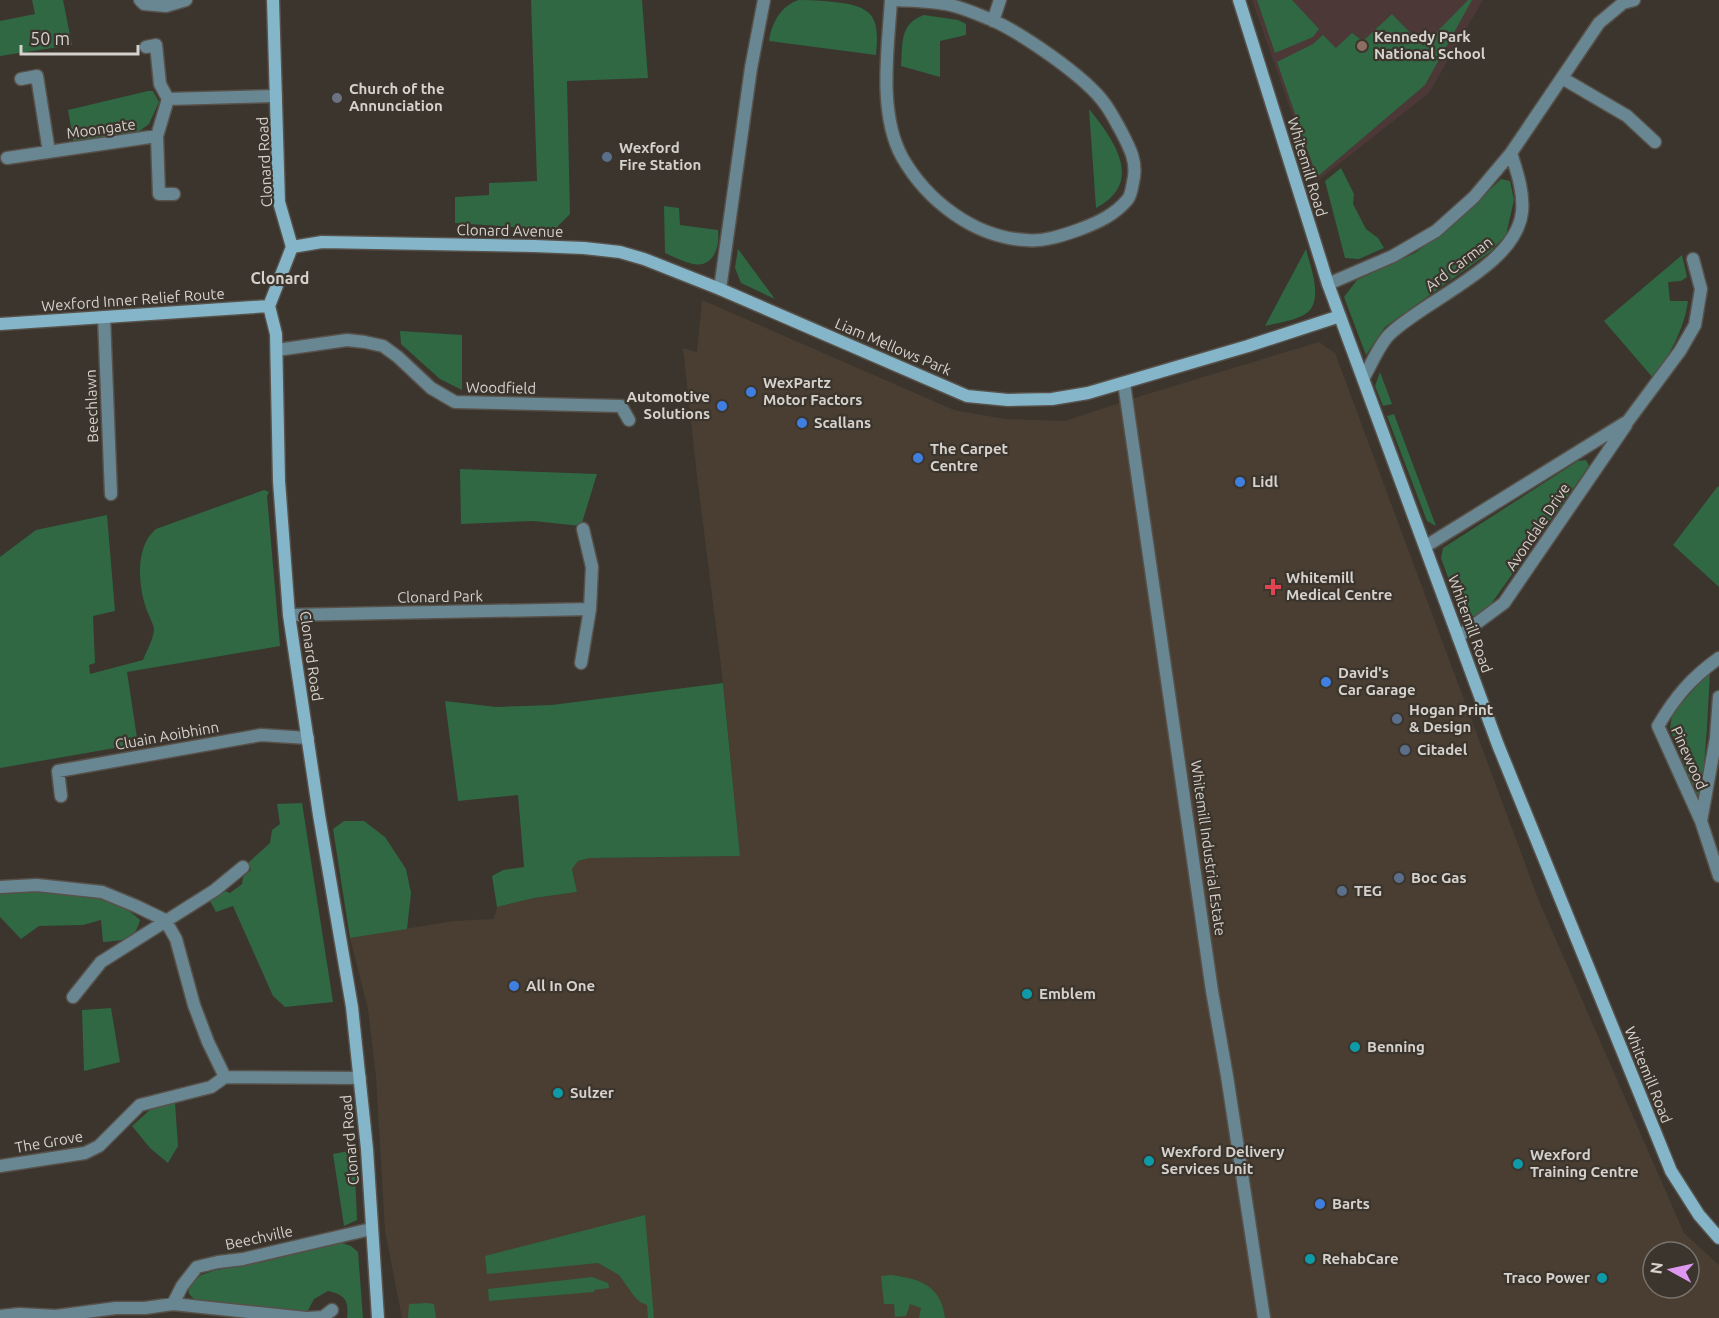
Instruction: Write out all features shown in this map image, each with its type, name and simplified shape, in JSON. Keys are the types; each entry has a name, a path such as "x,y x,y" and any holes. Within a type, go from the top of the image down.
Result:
{"street":[{"path":"140,0 144,4 166,6 186,0"},
{"name":"Clonard Road","path":"273,0 279,202 292,247"},
{"path":"720,289 753,50 764,0"},
{"path":"893,0 951,2 993,21 1050,55 1078,77 1104,102 1132,151 1136,173 1130,197 1116,212 1097,223 1064,235 1027,241 987,232 952,213 924,186 902,156 888,109 887,59 893,0"},
{"path":"993,21 1000,0"},
{"name":"Whitemill Road","path":"1239,0 1328,284 1520,804 1671,1171 1699,1215 1719,1238"},
{"path":"1328,284 1393,256 1436,231 1474,197 1511,153 1599,23 1623,3 1634,0"},
{"path":"146,47 156,45 160,84 168,99 276,96"},
{"name":"Moongate","path":"21,80 37,76 50,152"},
{"path":"1562,78 1627,116 1655,142"},
{"name":"Moongate","path":"168,99 157,136 159,194 174,194"},
{"name":"Moongate","path":"7,158 157,136"},
{"name":"Ard Carman","path":"1364,377 1389,335 1499,256 1515,236 1522,212 1520,182 1511,153"},
{"name":"Clonard Avenue","path":"292,247 322,242 584,248 620,252 644,259 720,289"},
{"path":"269,306 292,247"},
{"name":"Avondale Drive","path":"1458,637 1504,603 1628,421 1680,351 1695,325 1701,289 1693,259"},
{"name":"Liam Mellows Park","path":"720,289 967,396 1008,400 1053,399 1088,393 1340,316"},
{"name":"Clonard Road","path":"269,306 276,334 279,481 289,615 352,1007 367,1149 378,1318"},
{"name":"Wexford Inner Relief Route","path":"0,324 269,306"},
{"name":"Beechlawn","path":"104,317 111,494"},
{"name":"Woodfield","path":"277,350 347,340 365,342 383,346 431,388 455,402 621,406 629,420"},
{"name":"Whitemill Industrial Estate","path":"1124,383 1212,991 1229,1087 1263,1318"},
{"name":"Avondale Drive","path":"1426,546 1628,421"},
{"path":"581,663 590,609 592,567 583,529"},
{"name":"Clonard Park","path":"289,615 590,609"},
{"name":"Pinewood","path":"1719,658 1697,674 1674,700 1658,726 1701,821 1719,876"},
{"name":"Pinewood","path":"1701,821 1717,738 1719,697"},
{"name":"Cluain Aoibhinn","path":"61,796 58,771 261,735 308,738"},
{"path":"73,997 101,962 215,890 243,867"},
{"path":"0,887 37,885 102,892 165,920 176,939 194,1005 225,1077"},
{"name":"The Grove","path":"0,1166 85,1153 99,1146 140,1105 211,1086 225,1077 360,1078"},
{"name":"Beechville","path":"173,1304 182,1286 197,1267 243,1259 371,1229"},
{"path":"0,1316 19,1314 56,1317 116,1308 145,1308 173,1304 307,1318 323,1317 332,1310"}],"shaded area":[{"name":"Kennedy Park National School","path":"1252,0 1483,0 1429,93 1316,182"},
{"path":"702,300 954,410 1005,419 1065,421 1319,342 1335,353 1539,901 1684,1233 1692,1240 1641,1240 1641,1300 1701,1300 1701,1249 1719,1265 1719,1318 402,1318 385,1231 376,1077 368,1009 350,938 453,921 494,919 497,907 534,898 577,892 572,869 578,861 589,858 740,856 724,690 683,348 697,352"}],"green space":[{"path":"32,0 63,0 72,45 0,56 0,21 35,14"},
{"path":"531,0 642,0 648,78 567,81 570,214 557,230 455,223 455,197 489,195 489,183 537,181"},
{"path":"799,0 854,5 869,13 876,26 876,55 769,41 778,16 787,6"},
{"path":"1257,0 1292,0 1319,29 1313,37 1275,53"},
{"path":"1468,0 1472,0 1425,85 1317,177 1277,62 1313,44 1323,35 1336,48 1352,33 1363,41 1392,14 1423,46"},
{"path":"924,15 958,20 966,24 966,35 940,41 940,77 901,66 906,29"},
{"path":"153,91 159,102 149,124 138,132 74,144 68,110"},
{"path":"1089,109 1115,147 1122,173 1119,186 1111,198 1096,208"},
{"path":"1341,168 1354,194 1353,204 1366,229 1378,238 1384,248 1359,259 1345,258 1325,181"},
{"path":"1501,179 1510,181 1514,200 1506,235 1490,252 1385,327 1366,355 1344,297 1357,280 1415,253 1457,221"},
{"path":"664,206 679,208 680,225 718,230 717,249 711,259 706,263 693,264 665,253"},
{"path":"738,249 775,299 741,283 735,268"},
{"path":"1306,249 1315,288 1310,310 1295,319 1265,326"},
{"path":"1682,255 1687,277 1681,281 1668,282 1670,301 1688,301 1686,312 1675,342 1654,379 1604,321"},
{"path":"400,331 462,335 462,390 440,379 401,344"},
{"path":"1380,372 1392,404 1383,406 1375,386"},
{"path":"1394,414 1436,526 1427,521 1387,416"},
{"path":"1586,460 1589,466 1491,604 1477,616 1466,617 1461,613 1441,558 1443,548 1578,461"},
{"path":"460,469 597,474 581,526 533,521 461,524"},
{"path":"1719,487 1719,587 1673,545"},
{"path":"264,490 269,492 267,496 280,646 127,672 138,744 0,768 0,557 36,530 107,515 115,611 93,616 95,663 89,665 90,674 143,660 154,633 143,598 140,577 141,555 149,536 156,529"},
{"path":"1710,671 1702,792 1696,796 1670,729 1672,714"},
{"path":"723,683 740,856 589,858 578,861 572,869 577,892 534,898 497,907 492,876 503,870 524,867 518,795 458,801 445,701 496,707 552,705"},
{"path":"302,803 333,1002 285,1007 273,996 233,906 216,912 210,901 225,891 230,893 242,884 243,877 251,870 248,863 270,843 272,830 280,824 277,804"},
{"path":"344,821 364,821 385,837 406,869 411,893 407,929 350,938 333,829"},
{"path":"37,892 92,897 118,905 130,911 140,920 138,927 127,939 103,942 101,920 83,925 39,926 21,939 0,917 0,894"},
{"path":"111,1008 120,1062 84,1071 82,1010"},
{"path":"175,1103 178,1146 168,1163 150,1148 132,1126 151,1109"},
{"path":"354,1150 357,1220 344,1226 333,1154"},
{"path":"645,1215 654,1318 648,1318 647,1305 634,1296 619,1275 598,1263 487,1274 485,1256"},
{"path":"339,1242 351,1246 358,1252 363,1318 347,1318 345,1299 328,1291 314,1299 307,1312 194,1299 189,1294 188,1287 201,1275"},
{"path":"891,1275 920,1282 934,1291 943,1307 945,1318 919,1318 921,1308 910,1304 906,1316 895,1317 894,1304 884,1304 881,1276"},
{"path":"592,1277 608,1283 609,1288 594,1290 594,1292 489,1301 488,1289"},
{"path":"409,1304 434,1304 436,1318 408,1318"}],"place":[{"name":"Kennedy Park National School","path":"1362,46"},
{"name":"Church of the Annunciation","path":"337,98"},
{"name":"Wexford Fire Station","path":"607,157"},
{"name":"WexPartz Motor Factors","path":"751,392"},
{"name":"Automotive Solutions","path":"722,406"},
{"name":"Scallans","path":"802,423"},
{"name":"The Carpet Centre","path":"918,458"},
{"name":"Lidl","path":"1240,482"},
{"name":"Whitemill Medical Centre","path":"1273,587"},
{"name":"David's Car Garage","path":"1326,682"},
{"name":"Hogan Print & Design","path":"1397,719"},
{"name":"Citadel","path":"1405,750"},
{"name":"Boc Gas","path":"1399,878"},
{"name":"TEG","path":"1342,891"},
{"name":"All In One","path":"514,986"},
{"name":"Emblem","path":"1027,994"},
{"name":"Benning","path":"1355,1047"},
{"name":"Sulzer","path":"558,1093"},
{"name":"Wexford Delivery Services Unit","path":"1149,1161"},
{"name":"Wexford Training Centre","path":"1518,1164"},
{"name":"Barts","path":"1320,1204"},
{"name":"RehabCare","path":"1310,1259"},
{"name":"Traco Power","path":"1602,1278"}],"district":[{"name":"Clonard","path":"280,278"}]}
